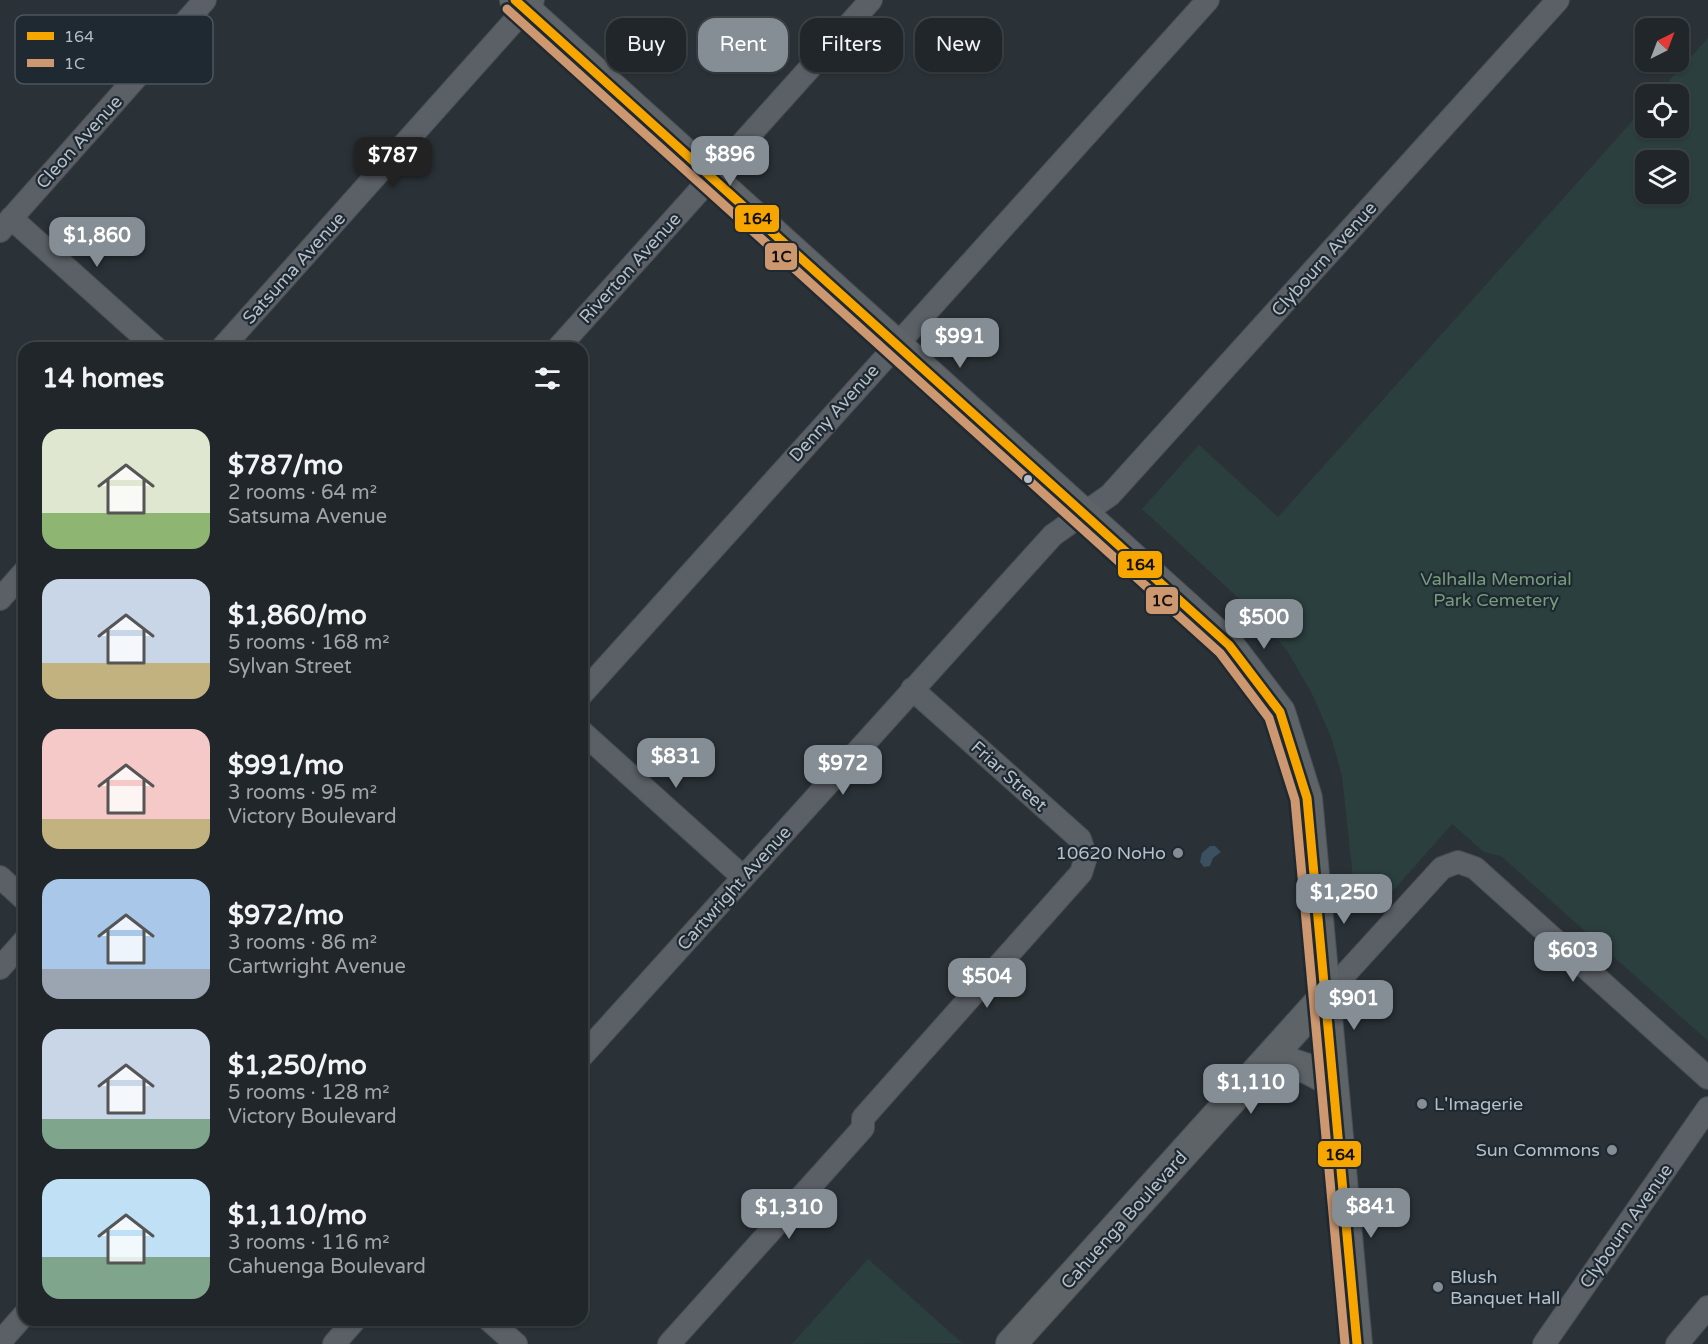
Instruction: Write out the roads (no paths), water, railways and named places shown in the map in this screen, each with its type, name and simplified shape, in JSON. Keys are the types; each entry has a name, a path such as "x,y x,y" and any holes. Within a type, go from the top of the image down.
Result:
{"main road":[{"path":"525,3 711,177 1229,645 1281,712 1307,798 1357,1344"},
{"name":"Cahuenga Boulevard","path":"1011,1344 1326,995"},
{"path":"1271,1057 1299,1065 1333,1082"}],"street":[{"name":"Cleon Avenue","path":"192,15 205,0"},
{"name":"Riverton Avenue","path":"563,342 871,0"},
{"name":"Denny Avenue","path":"588,687 1208,0"},
{"name":"Clybourn Avenue","path":"1084,513 1110,495 1558,0"},
{"name":"Satsuma Avenue","path":"227,342 525,3"},
{"name":"Cleon Avenue","path":"6,225 131,84"},
{"path":"6,225 149,342"},
{"name":"Cartwright Avenue","path":"588,1049 1053,535 1084,513"},
{"path":"0,599 18,579"},
{"name":"Friar Street","path":"669,1344 863,1128 863,1118 1081,873 1086,857 1080,839 912,689"},
{"path":"588,737 743,876"},
{"name":"Cahuenga Boulevard","path":"1326,995 1442,868 1458,862 1475,868 1708,1078"},
{"path":"0,877 18,894"},
{"path":"0,968 18,948"},
{"name":"Clybourn Avenue","path":"1544,1344 1708,1108"},
{"path":"1677,1344 1708,1307"},
{"path":"0,1342 18,1322"},
{"path":"334,1344 350,1326"},
{"path":"496,1326 516,1344"}],"water":[{"path":"1210,846 1215,846 1221,852 1213,858 1210,866 1204,867 1200,862 1202,853"}],"place":[{"name":"10620 NoHo","path":"1178,853"},
{"name":"L'Imagerie","path":"1422,1104"},
{"name":"Sun Commons","path":"1612,1150"},
{"name":"Blush Banquet Hall","path":"1438,1287"}],"park label":[{"name":"Valhalla Memorial Park Cemetery","path":"1496,589"}]}
